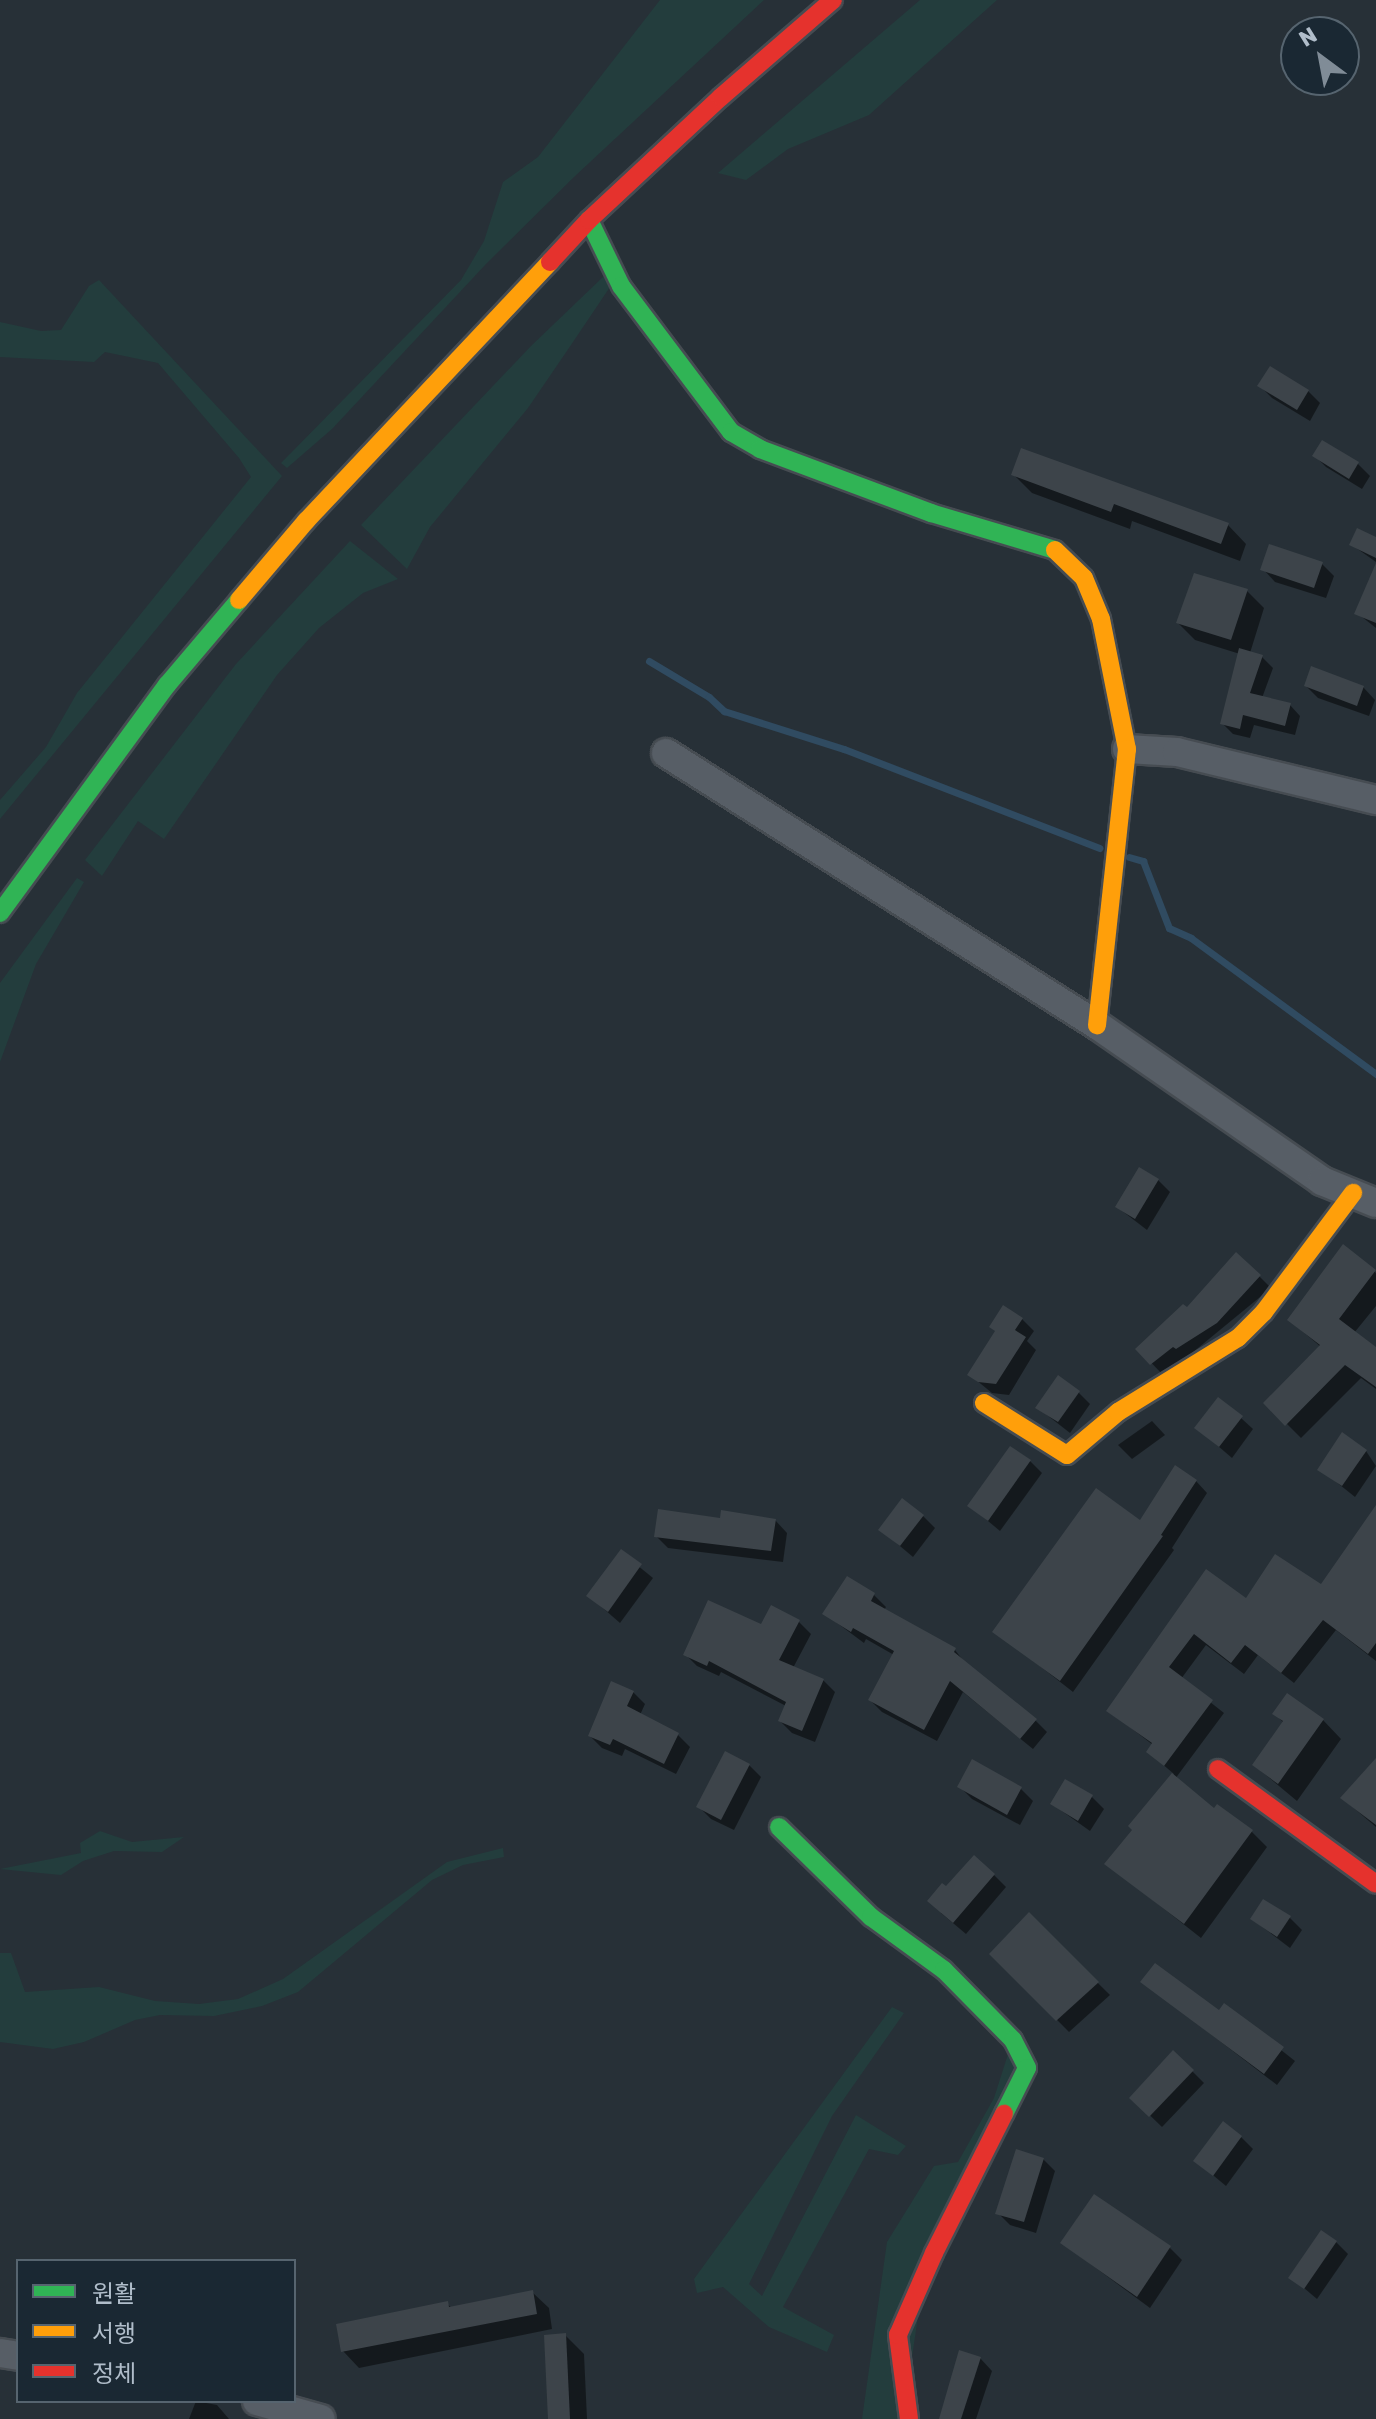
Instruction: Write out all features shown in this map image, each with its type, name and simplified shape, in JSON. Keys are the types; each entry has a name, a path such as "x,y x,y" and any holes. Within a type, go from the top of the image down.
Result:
{"main road":[{"path":"0,913 167,685 306,521 589,220 721,97 833,0"},
{"path":"589,220 621,286 731,432 760,449 931,513 1057,551 1084,578 1101,619 1127,749 1097,1025"},
{"path":"984,1403 1067,1455 1118,1412 1238,1338 1364,1198"},
{"path":"1218,1769 1376,1884"},
{"path":"779,1827 871,1917 944,1970 1013,2040 1027,2068 934,2253 898,2335 909,2419"}],"street":[{"path":"1127,749 1177,752 1376,800"},
{"path":"666,753 1097,1025 1322,1181 1364,1198"},
{"path":"264,2403 321,2419"}],"green space":[{"path":"660,0 764,0 574,177 486,264 332,429 287,468 281,463 461,280 484,241 503,182 538,157"},
{"path":"920,0 997,0 869,115 788,149 746,180 718,173"},
{"path":"604,276 610,287 528,408 430,527 407,569 361,525 531,346"},
{"path":"99,280 282,476 0,819 0,800 46,747 77,693 251,477 239,458 158,363 105,352 94,362 0,357 0,322 41,331 61,330 89,286"},
{"path":"350,541 398,579 363,593 319,628 277,675 164,839 138,821 102,876 85,860 236,664"},
{"path":"77,878 84,882 36,964 0,1062 0,983"},
{"path":"100,1831 132,1842 184,1837 162,1852 114,1851 83,1861 61,1875 0,1869 81,1853 80,1843"},
{"path":"503,1848 504,1857 463,1865 432,1880 298,1992 262,2006 214,2016 160,2015 135,2020 84,2042 53,2049 0,2042 0,1953 11,1953 25,1992 99,1987 155,2001 199,2004 238,1999 283,1979 447,1862"},
{"path":"892,2007 904,2013 832,2116 749,2284 762,2296 856,2115 906,2146 898,2155 869,2149 783,2307 834,2335 827,2352 769,2327 723,2287 697,2293 694,2279"},
{"path":"1009,2051 1016,2074 928,2248 903,2419 862,2419 887,2242 934,2166 958,2162 994,2098"}],"building":[{"path":"1270,366 1309,390 1297,410 1257,386"},
{"path":"1322,440 1359,462 1349,479 1312,456"},
{"path":"1021,448 1229,523 1221,544 1114,504 1111,512 1011,475"},
{"path":"1357,528 1376,537 1376,558 1349,545"},
{"path":"1269,544 1323,562 1314,588 1260,570"},
{"path":"1376,563 1376,623 1354,614"},
{"path":"1194,573 1248,589 1231,640 1176,623"},
{"path":"1239,648 1263,655 1250,693 1291,703 1285,726 1243,715 1240,729 1220,724"},
{"path":"1311,666 1364,686 1357,706 1304,686"},
{"path":"1139,1167 1159,1179 1135,1219 1115,1207"},
{"path":"1343,1244 1376,1270 1339,1319 1376,1347 1376,1387 1345,1365 1285,1426 1263,1403 1320,1345 1287,1320"},
{"path":"1236,1252 1261,1275 1217,1323 1176,1349 1173,1347 1150,1365 1135,1349 1183,1304 1187,1307"},
{"path":"1003,1305 1023,1318 1015,1330 1026,1337 996,1384 978,1382 967,1375 995,1331 989,1327"},
{"path":"1058,1375 1080,1391 1058,1422 1035,1408"},
{"path":"1218,1397 1243,1416 1219,1447 1194,1428"},
{"path":"1342,1432 1367,1450 1342,1486 1317,1470"},
{"path":"1010,1446 1031,1460 988,1521 967,1506"},
{"path":"1175,1465 1197,1480 1163,1536 1060,1681 992,1632 1096,1488 1140,1520"},
{"path":"902,1498 924,1515 900,1546 878,1530"},
{"path":"1376,1505 1376,1643 1368,1654 1323,1620 1281,1673 1245,1645 1231,1663 1194,1634 1169,1667 1213,1700 1164,1766 1146,1752 1152,1743 1106,1711 1206,1569 1246,1598 1275,1554 1321,1584"},
{"path":"658,1509 720,1518 721,1510 776,1519 771,1551 654,1537"},
{"path":"621,1549 642,1564 608,1612 586,1596"},
{"path":"847,1576 875,1593 871,1601 956,1648 954,1652 1037,1719 1020,1739 950,1681 924,1730 868,1700 894,1651 853,1628 851,1632 822,1614"},
{"path":"708,1600 761,1624 771,1605 800,1620 779,1660 824,1679 802,1731 778,1721 786,1702 709,1661 707,1666 683,1655"},
{"path":"611,1681 634,1691 627,1706 679,1733 664,1764 613,1739 610,1745 588,1736"},
{"path":"1287,1693 1324,1719 1278,1784 1252,1765 1283,1721 1272,1714"},
{"path":"725,1751 750,1764 721,1820 696,1807"},
{"path":"1376,1758 1376,1825 1340,1798"},
{"path":"972,1759 1022,1787 1007,1815 957,1787"},
{"path":"1172,1773 1214,1808 1217,1804 1253,1830 1184,1924 1104,1864 1132,1830 1128,1826"},
{"path":"1065,1779 1093,1795 1078,1821 1050,1804"},
{"path":"974,1855 995,1874 953,1923 927,1901 942,1883 946,1886"},
{"path":"1263,1899 1291,1916 1277,1937 1250,1919"},
{"path":"1029,1912 1099,1982 1056,2021 989,1954"},
{"path":"1155,1963 1219,2010 1224,2003 1284,2047 1264,2074 1140,1982"},
{"path":"1173,2050 1194,2070 1149,2117 1129,2098"},
{"path":"1223,2121 1242,2136 1213,2176 1193,2161"},
{"path":"1016,2149 1044,2158 1024,2222 995,2214"},
{"path":"1094,2194 1171,2246 1137,2297 1060,2243"},
{"path":"1321,2230 1337,2241 1304,2289 1288,2278"},
{"path":"533,2290 537,2314 341,2352 336,2324 448,2301 449,2307"},
{"path":"566,2333 570,2419 548,2419 544,2335"},
{"path":"959,2350 981,2357 961,2419 939,2419"}],"waterway":[{"path":"649,661 709,697 724,711 844,749 1099,848"},
{"path":"1129,857 1143,861 1169,928 1191,938 1376,1074"}],"traffic: fast":[{"path":"589,220 621,286 731,432 760,449 931,513 1055,550"},
{"path":"0,913 167,685 239,600"},
{"path":"779,1827 871,1917 944,1970 1013,2040 1027,2068 1004,2114"}],"traffic: slow":[{"path":"239,600 306,521 550,262"},
{"path":"1055,550 1084,578 1101,619 1127,749 1097,1025"},
{"path":"984,1403 1067,1455 1118,1412 1238,1338 1264,1312 1353,1193"}],"traffic: jam":[{"path":"550,262 589,220 721,97 833,0"},
{"path":"1218,1769 1376,1884"},
{"path":"909,2419 898,2335 934,2253 1004,2114"}]}
